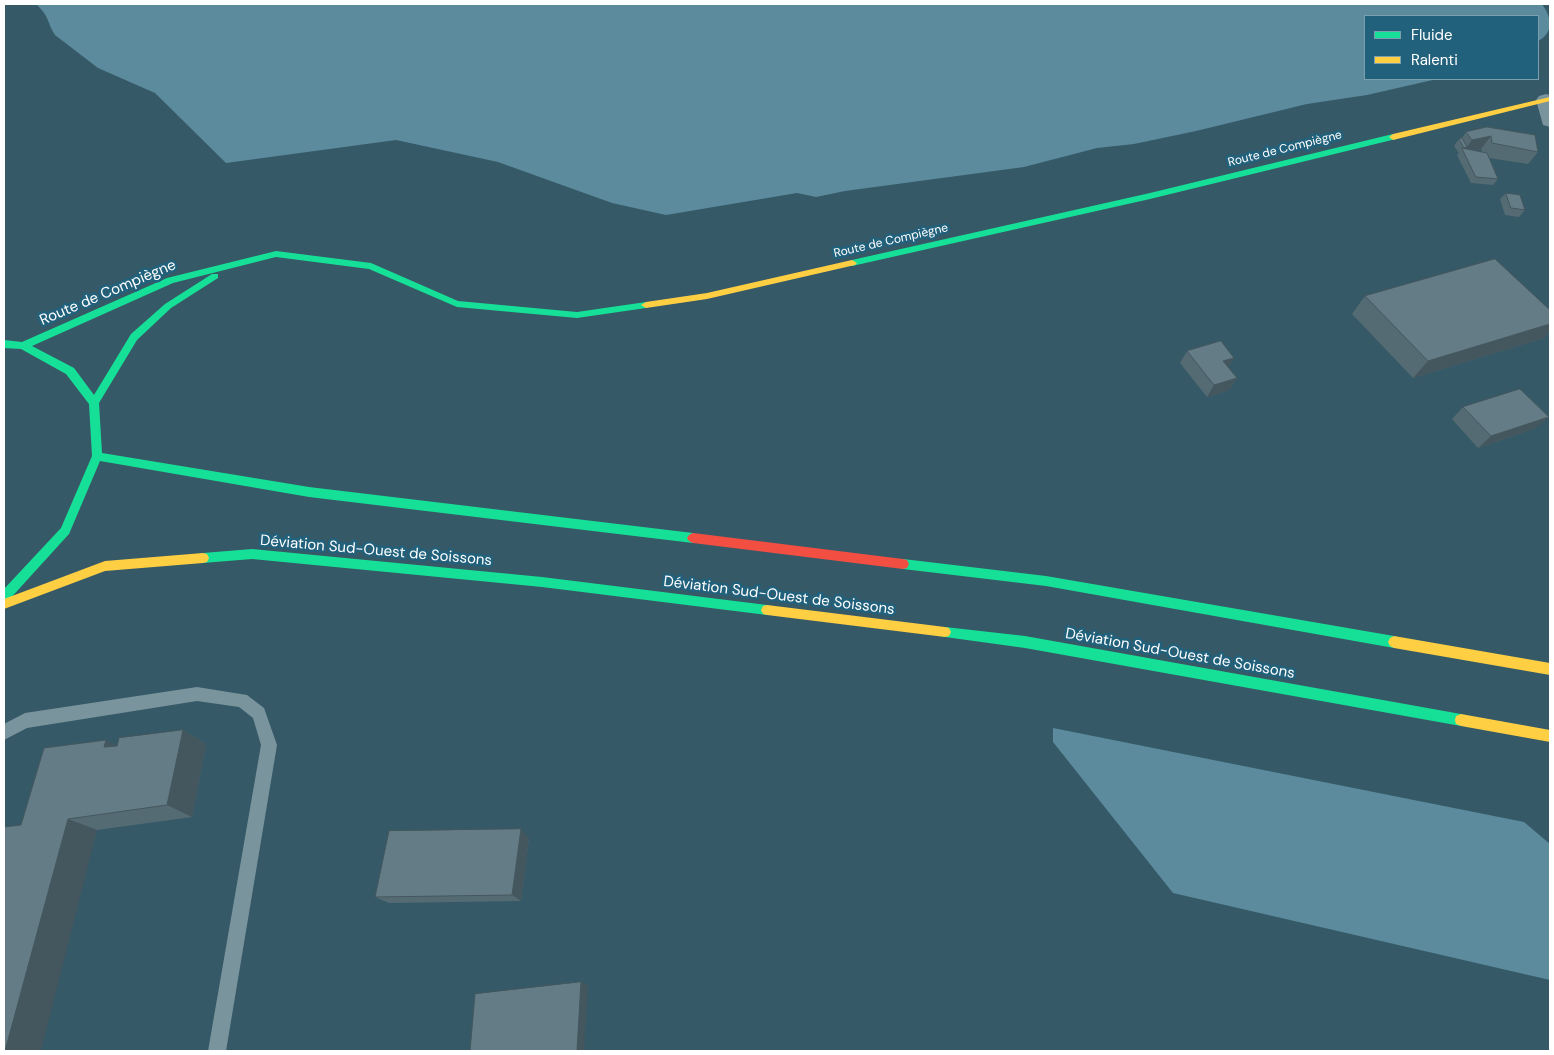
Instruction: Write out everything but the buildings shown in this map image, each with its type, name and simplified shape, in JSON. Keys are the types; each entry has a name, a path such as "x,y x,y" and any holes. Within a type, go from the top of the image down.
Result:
{"main road":[{"name":"Route de Compiègne","path":"22,346 170,280 276,254 371,266 457,304 577,314 707,296 1150,196 1548,99"},
{"name":"Route de Compiègne","path":"94,403 134,337 168,306 235,263"},
{"path":"4,344 22,346 70,371 94,403 97,456 65,531 4,596"},
{"path":"97,456 309,492 1046,581 1550,669"},
{"name":"Déviation Sud-Ouest de Soissons","path":"4,604 105,566 252,554 542,582 1025,642 1550,736"}],"street":[{"path":"1548,99 1550,121"}],"lane":[{"path":"4,732 25,721 198,694 242,700 260,713 269,745 217,1051"}],"water":[{"path":"36,4 1542,4 1548,15 1550,25 1547,34 1539,40 1539,15 1364,15 1364,80 1433,80 1367,95 1307,104 1134,144 1097,148 1024,167 845,191 816,197 797,193 666,215 612,203 498,162 396,140 226,163 155,93 98,68 55,35"},
{"path":"1053,728 1524,822 1550,844 1550,980 1173,893 1053,742"}],"traffic: fast":[{"path":"852,263 1150,196 1393,137"},
{"path":"23,346 170,280 276,254 371,266 457,304 577,315 646,305"},
{"path":"94,403 134,337 168,306 215,276"},
{"path":"4,344 23,346 70,371 94,403 97,456 65,531 4,597"},
{"path":"97,456 309,492 693,538"},
{"path":"203,558 252,554 542,582 767,610"},
{"path":"903,564 1046,581 1394,642"},
{"path":"945,632 1025,642 1461,720"}],"traffic: slow":[{"path":"1393,137 1550,99"},
{"path":"646,305 707,296 852,263"},
{"path":"4,604 105,566 203,558"},
{"path":"767,610 945,632"},
{"path":"1394,642 1550,669"},
{"path":"1461,720 1550,736"}],"traffic: jam":[{"path":"693,538 903,564"}]}
